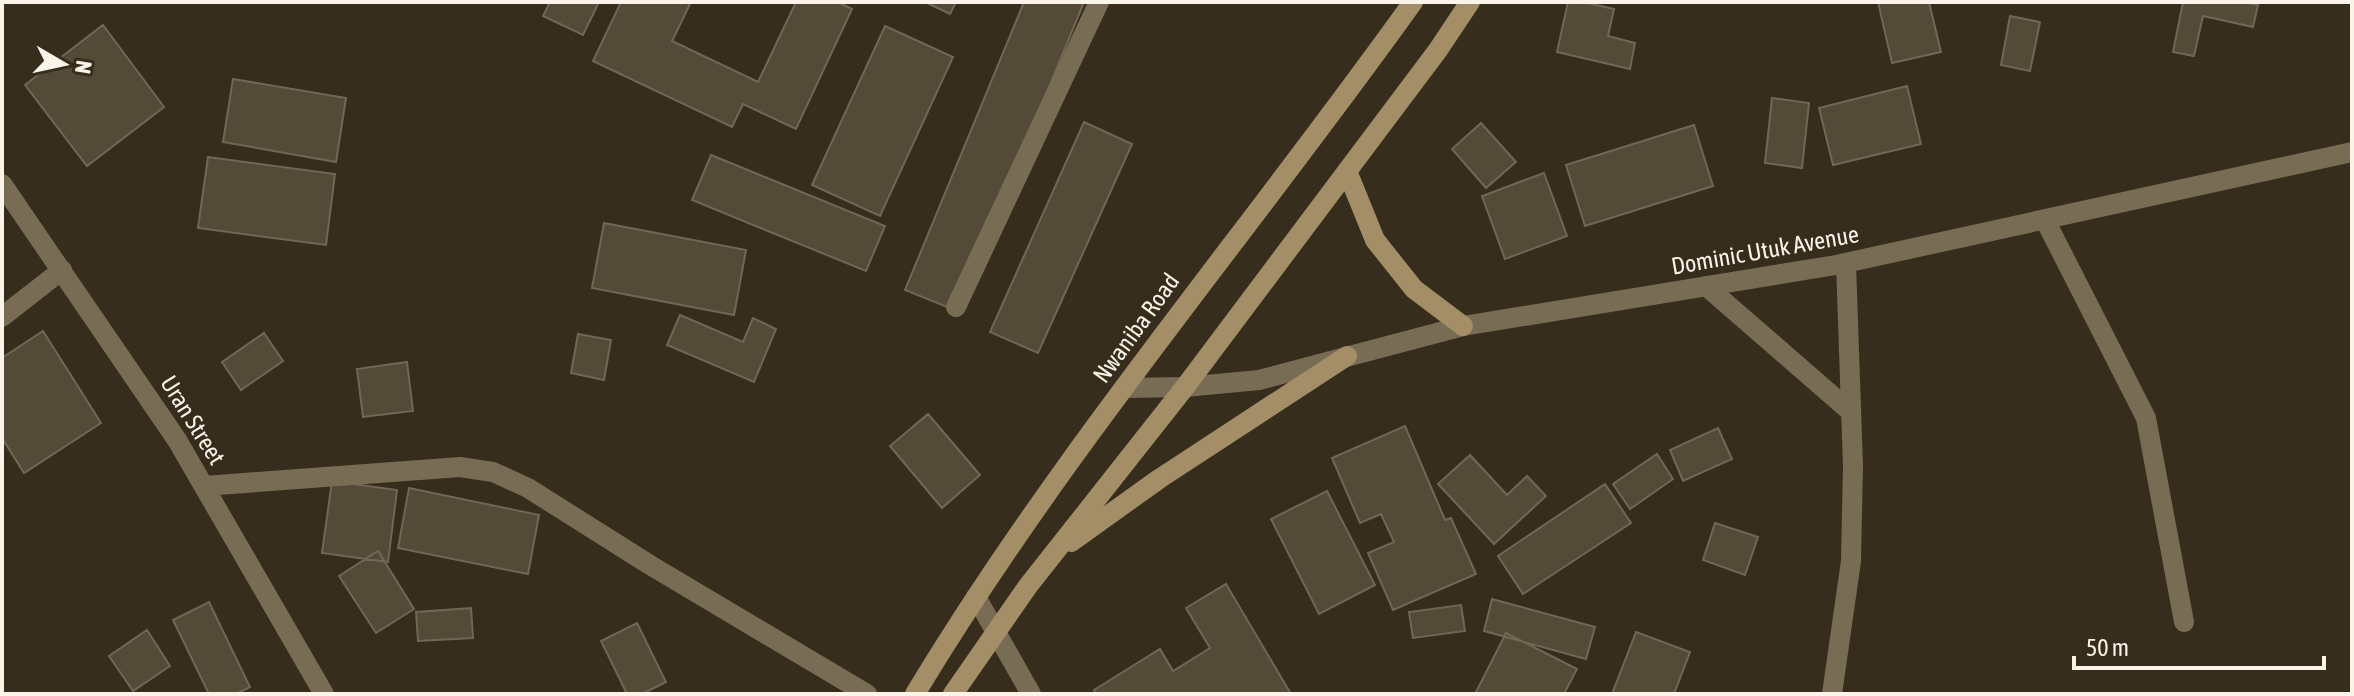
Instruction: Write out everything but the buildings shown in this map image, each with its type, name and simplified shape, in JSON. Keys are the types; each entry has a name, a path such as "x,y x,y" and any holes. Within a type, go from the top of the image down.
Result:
{"main road":[{"name":"Nwaniba Road","path":"915,694 976,597 1124,388 1185,304 1339,106 1413,2"},
{"path":"953,694 996,630 1185,387 1438,50 1470,2"},
{"path":"1347,171 1375,240 1414,289 1463,326"},
{"path":"1052,556 1159,479 1347,356"}],"street":[{"path":"956,307 1099,2"},
{"name":"Dominic Utuk Avenue","path":"1124,388 1185,387 1259,380 1463,326 1846,264 2352,152"},
{"name":"Uran Street","path":"2,184 177,440 324,694"},
{"path":"2045,220 2146,418 2184,622"},
{"path":"1832,694 1851,561 1851,412 1846,264"},
{"path":"2,317 62,270"},
{"path":"1706,286 1851,412"},
{"path":"204,486 460,467 493,472 528,488 650,565 867,694"},
{"path":"976,597 1031,694"}]}
